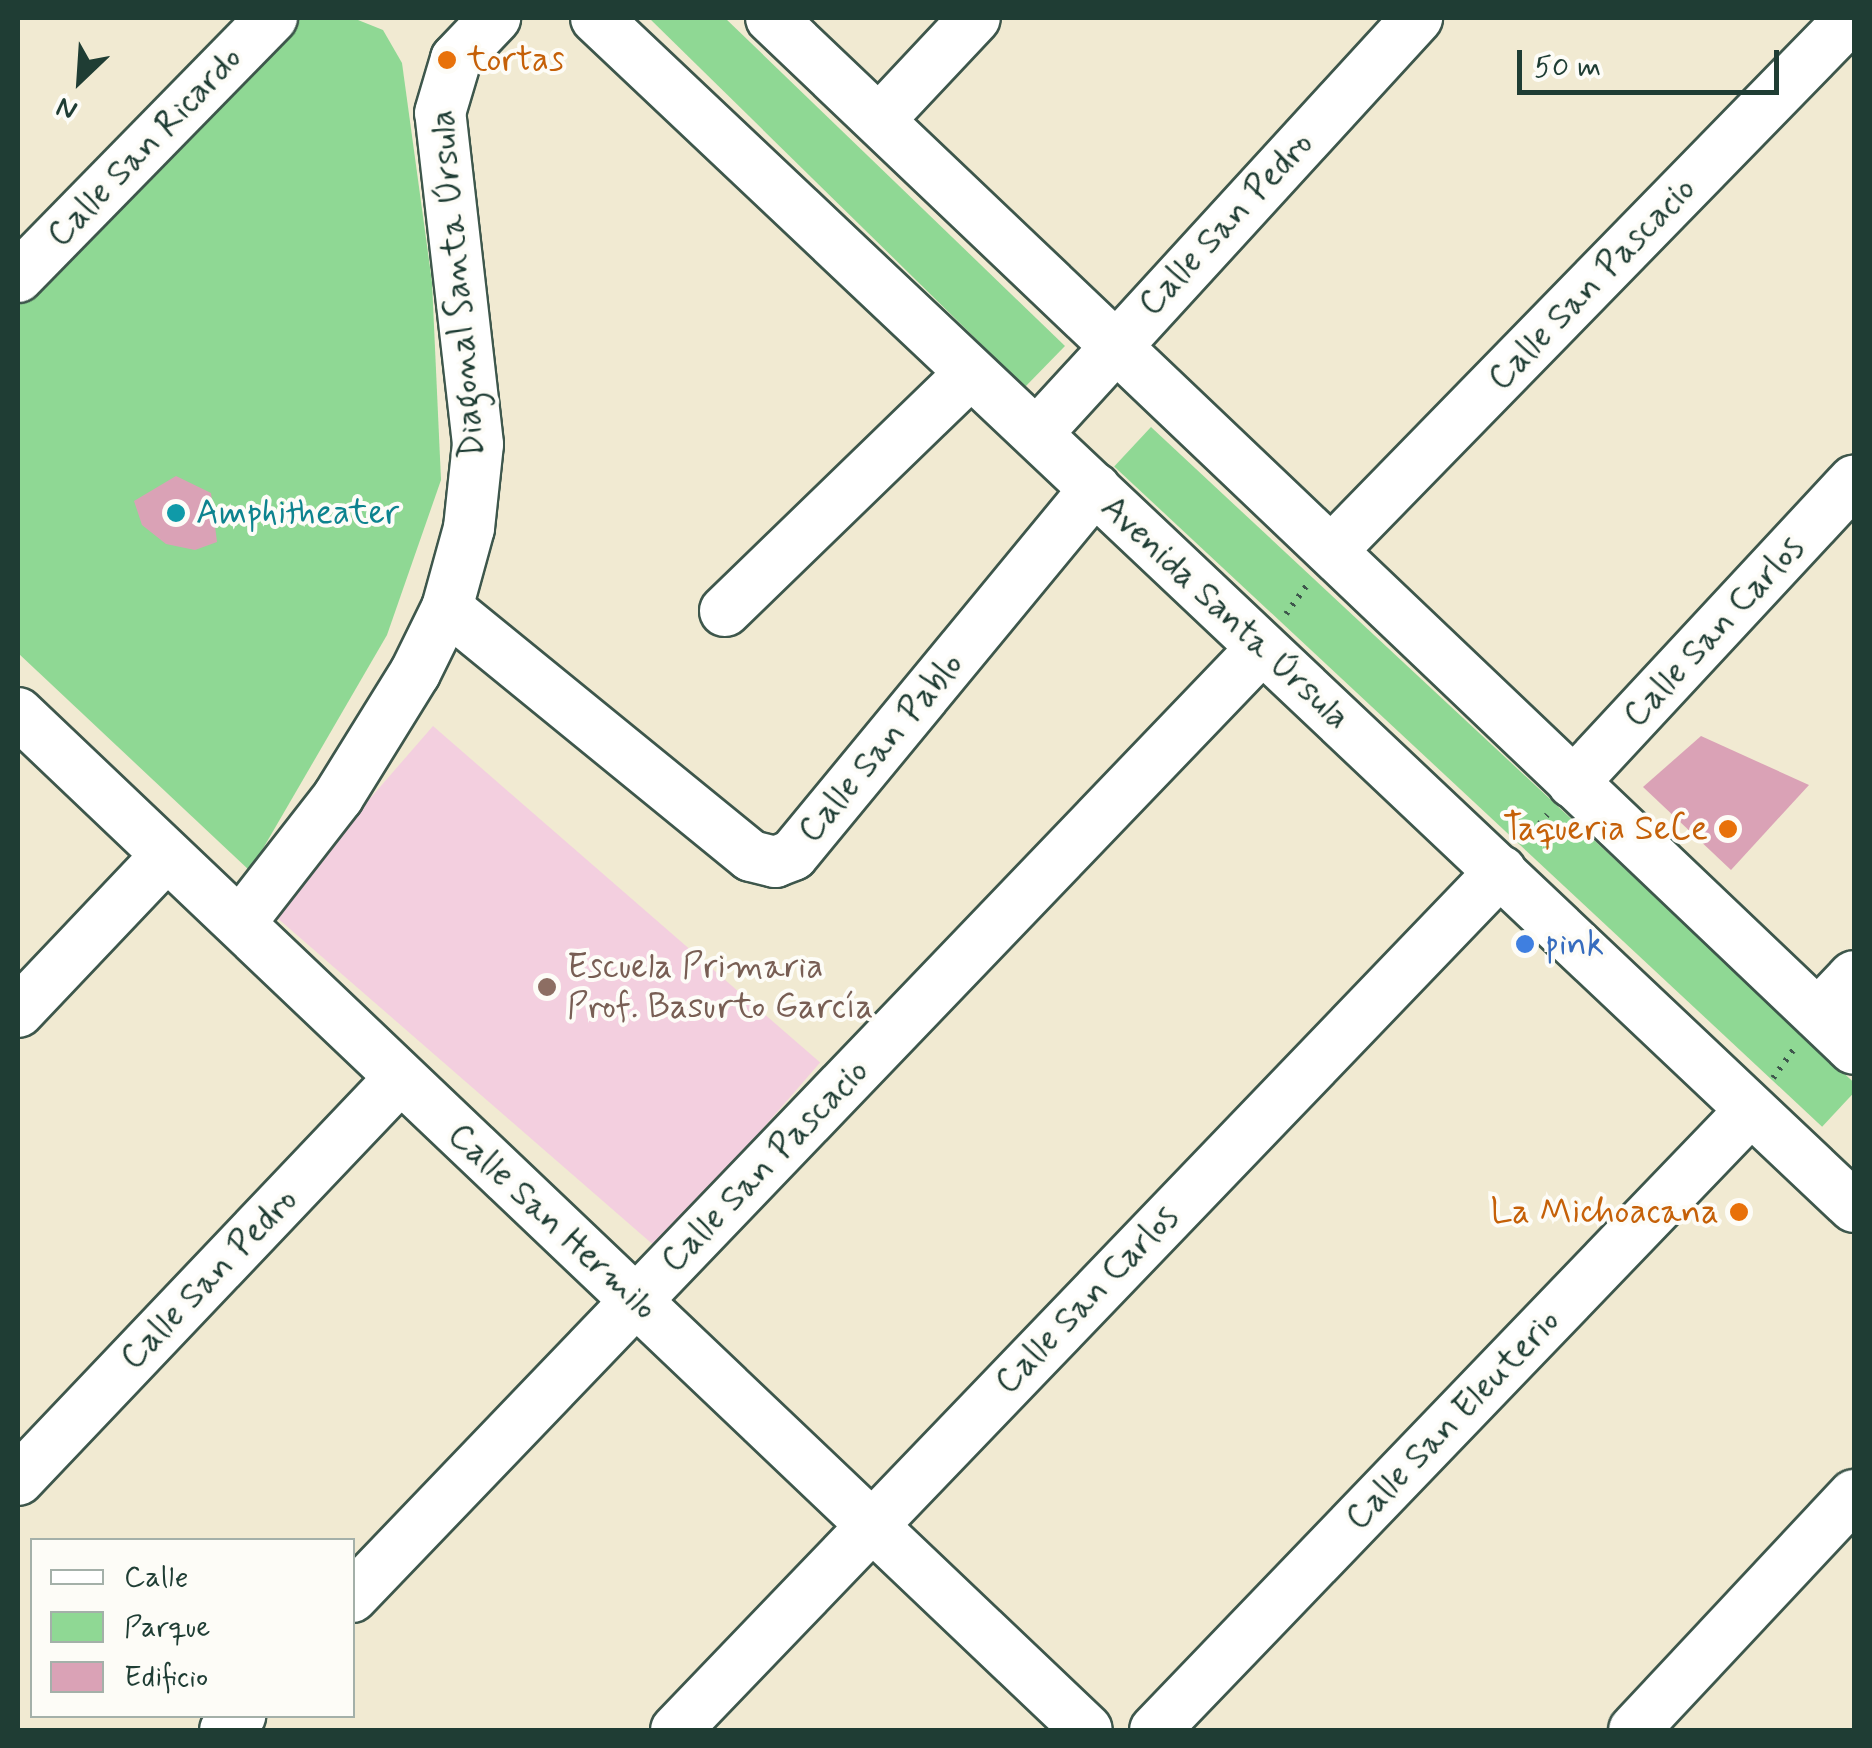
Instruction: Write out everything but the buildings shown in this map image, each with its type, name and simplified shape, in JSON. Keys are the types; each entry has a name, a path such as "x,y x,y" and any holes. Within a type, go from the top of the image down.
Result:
{"street":[{"name":"Calle San Ricardo","path":"18,277 272,18"},
{"name":"Diagonal Santa Úrsula","path":"240,922 338,796 447,608 469,528 478,444 440,112 456,60 496,18"},
{"name":"Avenida Santa Úrsula","path":"596,18 1854,1207"},
{"path":"772,18 1854,1048"},
{"path":"881,118 975,18"},
{"name":"Calle San Pedro","path":"1037,433 1417,18"},
{"name":"Calle San Pascacio","path":"1332,550 1852,18"},
{"path":"724,611 971,373"},
{"name":"Calle San Carlos","path":"1573,783 1854,481"},
{"name":"Calle San Pablo","path":"447,608 750,856 775,862 793,855 1095,489"},
{"name":"Calle San Pascacio","path":"355,1594 1261,648"},
{"name":"Calle San Hermilo","path":"18,713 1087,1730"},
{"path":"18,1012 166,856"},
{"name":"Calle San Carlos","path":"676,1730 1500,871"},
{"path":"1818,1014 1854,976"},
{"name":"Calle San Pedro","path":"18,1480 400,1078"},
{"name":"Calle San Eleuterio","path":"1156,1730 1751,1110"},
{"path":"1634,1730 1854,1495"}],"path":[{"path":"1261,648 1332,550"},
{"path":"1500,871 1573,783"},
{"path":"1751,1110 1818,1014"}],"shaded area":[{"name":"Escuela Primaria Prof. Basurto García","path":"433,726 820,1063 658,1249 271,912"}],"green space":[{"path":"292,18 353,18 383,30 402,63 432,282 441,480 387,635 250,871 18,653 18,295"},
{"path":"649,18 725,18 1065,346 1025,387"},
{"path":"1151,427 1854,1083 1854,1092 1822,1127 1114,466"}],"place":[{"name":"tortas","path":"447,60"},
{"name":"Amphitheater","path":"176,513"},
{"name":"Taqueria SeCe","path":"1728,829"},
{"name":"pink","path":"1525,944"},
{"name":"Escuela Primaria Prof. Basurto García","path":"547,987"},
{"name":"La Michoacana","path":"1739,1212"}]}
